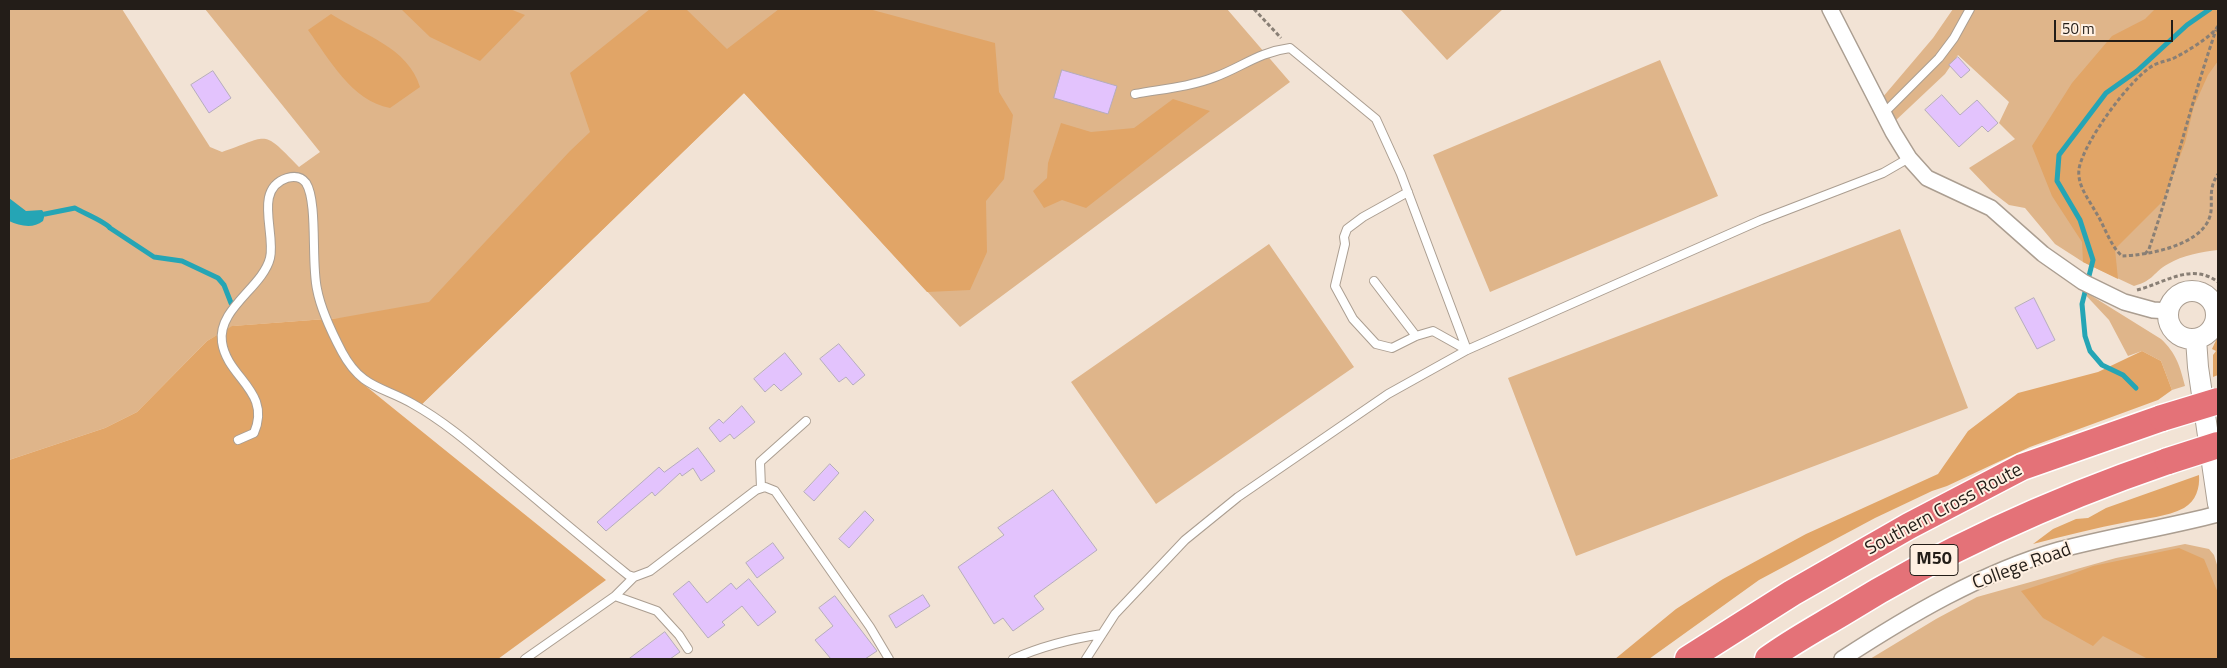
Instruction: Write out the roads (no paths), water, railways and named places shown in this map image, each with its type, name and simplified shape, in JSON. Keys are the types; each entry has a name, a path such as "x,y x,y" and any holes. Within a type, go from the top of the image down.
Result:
{"highway":[{"name":"Southern Cross Route","path":"1688,659 1800,588 1909,526 2022,467 2218,400"},
{"name":"M50","path":"1768,659 1879,590 1955,549 2028,514 2110,481 2218,444"}],"street":[{"path":"1830,9 1883,114 1909,158 1927,178 1991,208 2043,254 2104,294 2137,306 2169,311"},
{"path":"2192,291 2208,296 2217,310 2214,325 2204,336 2196,339 2189,339 2175,332 2171,326 2169,311 2177,297 2192,291"},
{"path":"2196,339 2198,367 2218,504"},
{"name":"College Road","path":"1842,659 1972,584 2014,566 2057,551 2218,514"}],"lane":[{"path":"1883,114 1939,58 1954,38 1970,9"},
{"path":"1135,94 1174,88 1215,78 1271,50 1290,48 1376,118 1408,192 1467,350"},
{"path":"1086,659 1114,614 1185,540 1238,497 1388,394 1467,350 1761,220 1883,173 1909,158"},
{"path":"238,440 254,433 259,422 257,403 250,387 227,360 221,341 222,329 228,315 269,261 272,245 267,205 269,192 279,180 293,176 302,178 307,184 312,209 316,288 325,316 344,355 362,380 412,403 447,425 628,575 634,577"},
{"path":"1408,192 1363,217 1347,229 1335,286 1353,319 1376,344 1392,348 1416,336 1433,331 1467,350"},
{"path":"1374,281 1416,336"},
{"path":"761,488 760,462 806,421"},
{"path":"525,659 615,596 634,577 650,571 756,490 765,487 775,491 870,627 889,659"},
{"path":"615,596 657,611 679,635 688,649"},
{"path":"1013,659 1064,640 1102,634"}],"water":[{"path":"9,198 26,211 42,210 45,214 43,221 39,224 26,226 9,221"}],"waterway":[{"path":"2136,388 2123,375 2102,365 2090,351 2085,336 2082,304 2093,260 2080,220 2057,181 2059,155 2106,93 2137,71 2187,25 2210,9"},
{"path":"45,214 75,208 104,223 154,257 182,261 218,278 224,285 231,303"}]}
